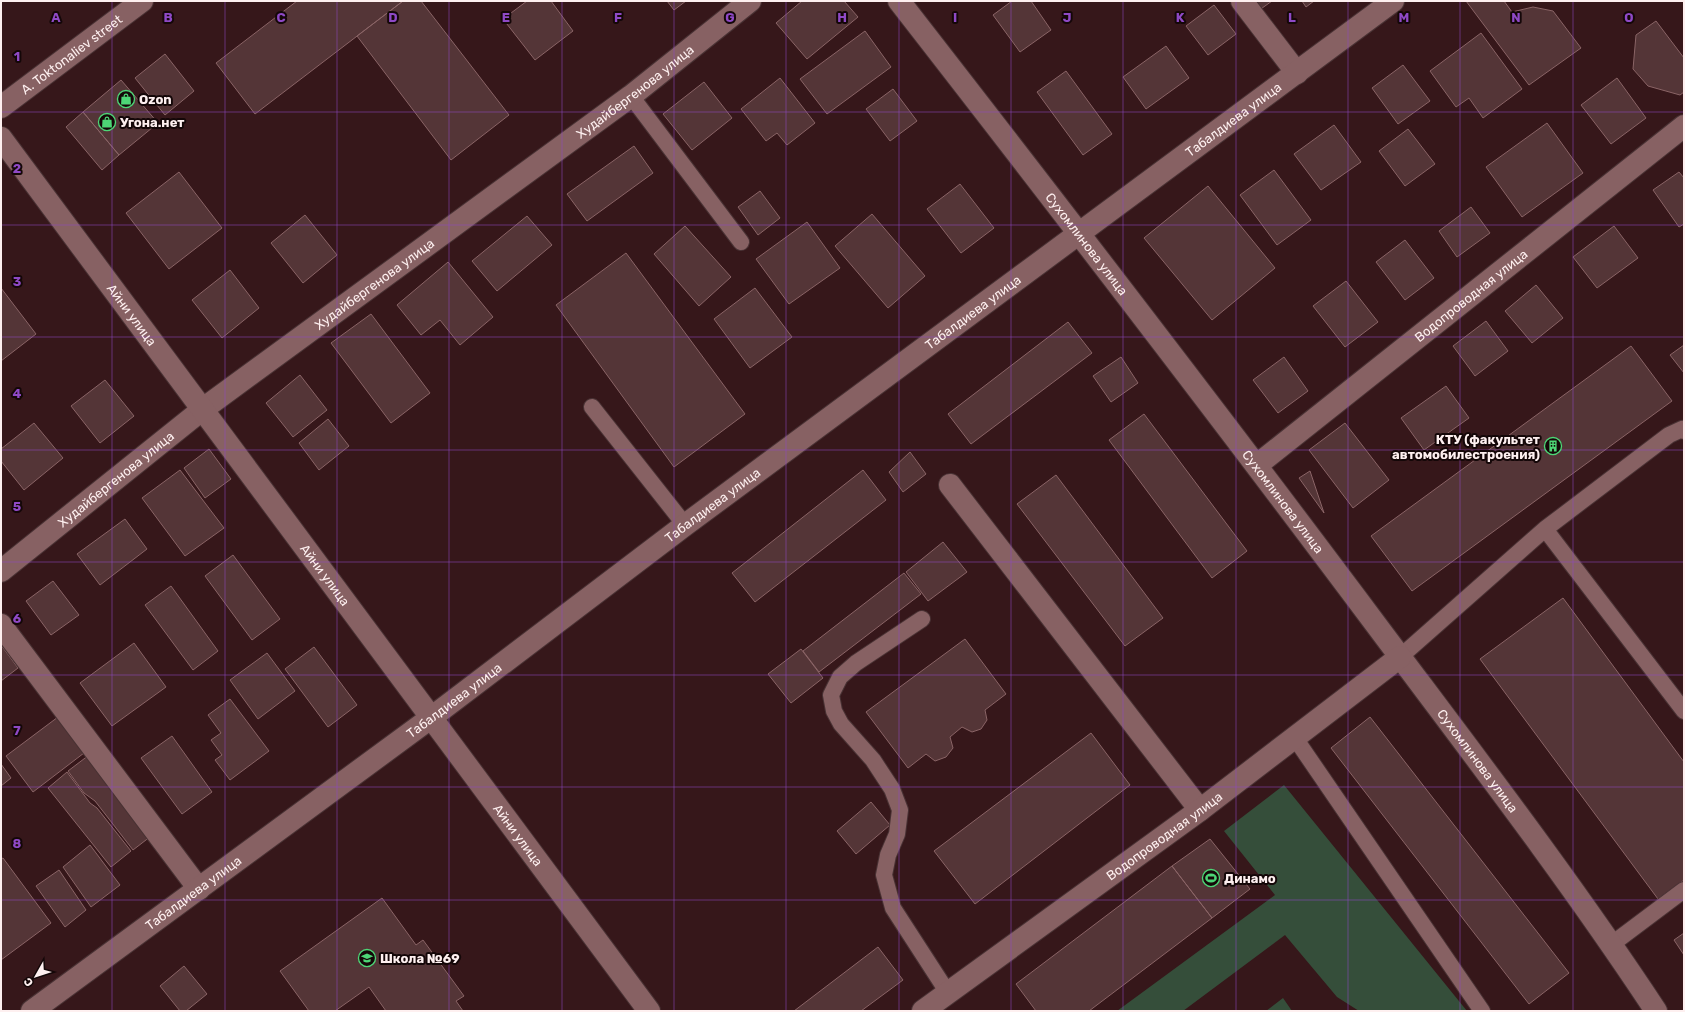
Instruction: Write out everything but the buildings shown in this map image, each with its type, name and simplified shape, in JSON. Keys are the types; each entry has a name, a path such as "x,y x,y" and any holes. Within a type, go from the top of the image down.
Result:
{"street":[{"name":"A. Toktonaliev street","path":"1,107 142,1"},
{"name":"Худайбергенова улица","path":"1,571 203,409 631,96 750,1"},
{"name":"Сухомлинова улица","path":"899,1 1257,465 1612,944 1656,1011"},
{"path":"1242,1 1297,73"},
{"name":"Табалдиева улица","path":"32,1011 432,717 685,525 1393,1"},
{"name":"Водопроводная улица","path":"1257,465 1684,126"},
{"name":"Айни улица","path":"1,138 649,1011"},
{"path":"950,485 1200,810"},
{"path":"1,625 199,889"},
{"name":"Водопроводная улица","path":"923,1011 1200,810 1400,656"}],"lane":[{"path":"631,96 741,242"},
{"path":"592,407 685,525"},
{"path":"1400,656 1545,529 1669,435 1682,429 1684,431"},
{"path":"1545,529 1684,711"},
{"path":"922,619 856,663 840,678 831,695 834,711 841,724 873,760 892,789 900,810 897,834 888,855 884,875 893,908 948,993"},
{"path":"1295,738 1482,1011"},
{"path":"1612,944 1684,890"}],"green space":[{"path":"1284,785 1467,1011 1359,1011 1337,997 1285,935 1183,1011 1117,1011 1275,895 1224,831"},
{"path":"1283,998 1292,1011 1266,1011"}],"place":[{"name":"Ozon","path":"126,99"},
{"name":"Угона.нет","path":"107,122"},
{"name":"КТУ (факультет автомобилестроения)","path":"1553,446"},
{"name":"Динамо","path":"1211,878"},
{"name":"Школа №69","path":"367,958"}]}
